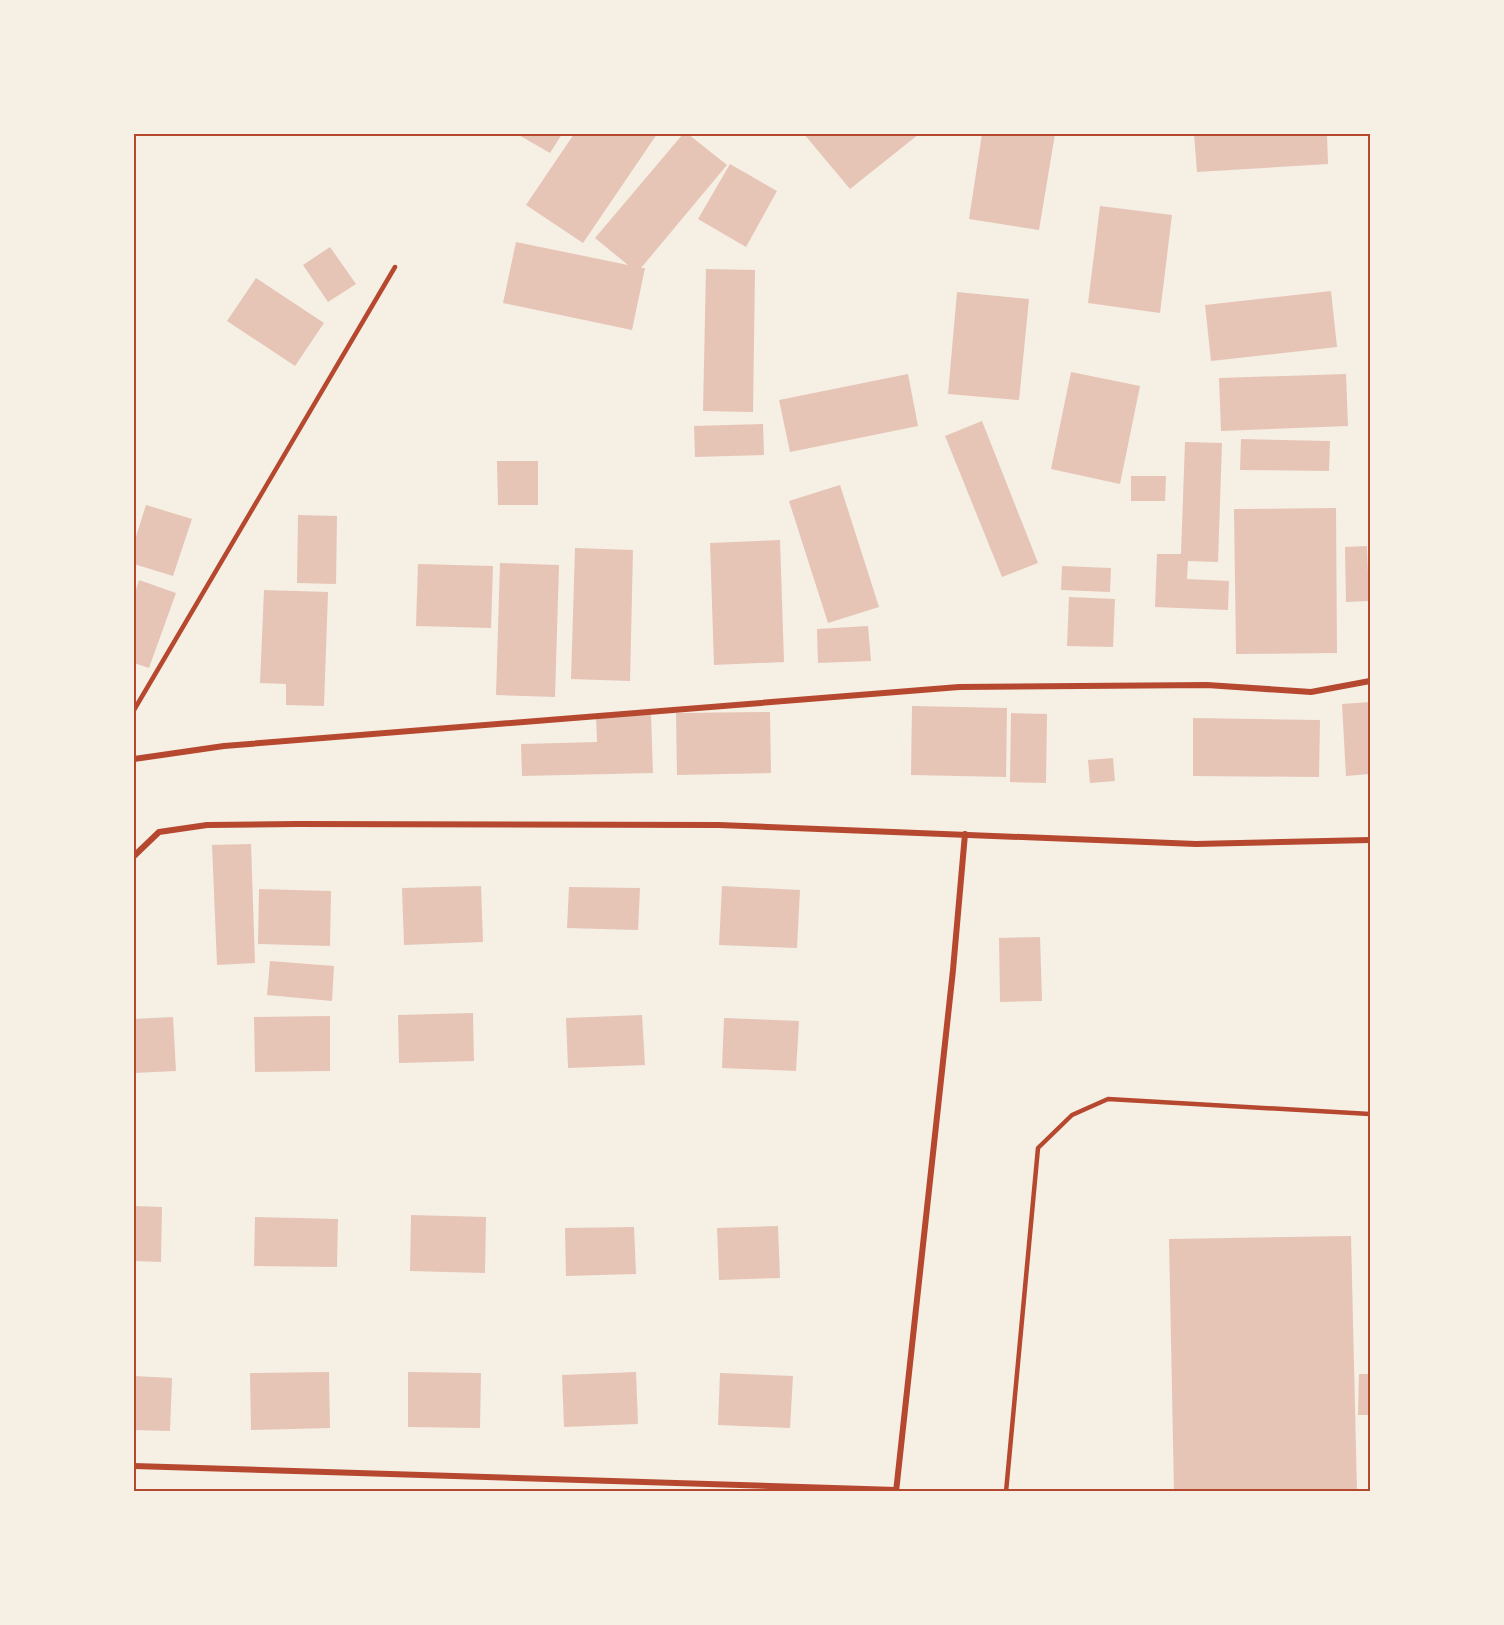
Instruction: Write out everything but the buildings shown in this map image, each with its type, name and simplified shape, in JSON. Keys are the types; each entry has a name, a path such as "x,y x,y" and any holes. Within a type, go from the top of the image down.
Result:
{"street":[{"path":"134,759 224,746 959,687 1207,685 1311,692 1371,681"},
{"path":"134,856 159,832 207,825 719,825 1196,844 1371,840"},
{"path":"134,1466 896,1491 953,970 965,834"}],"lane":[{"path":"134,710 395,267"},
{"path":"1006,1491 1038,1148 1072,1114 1108,1099 1371,1114"}]}
